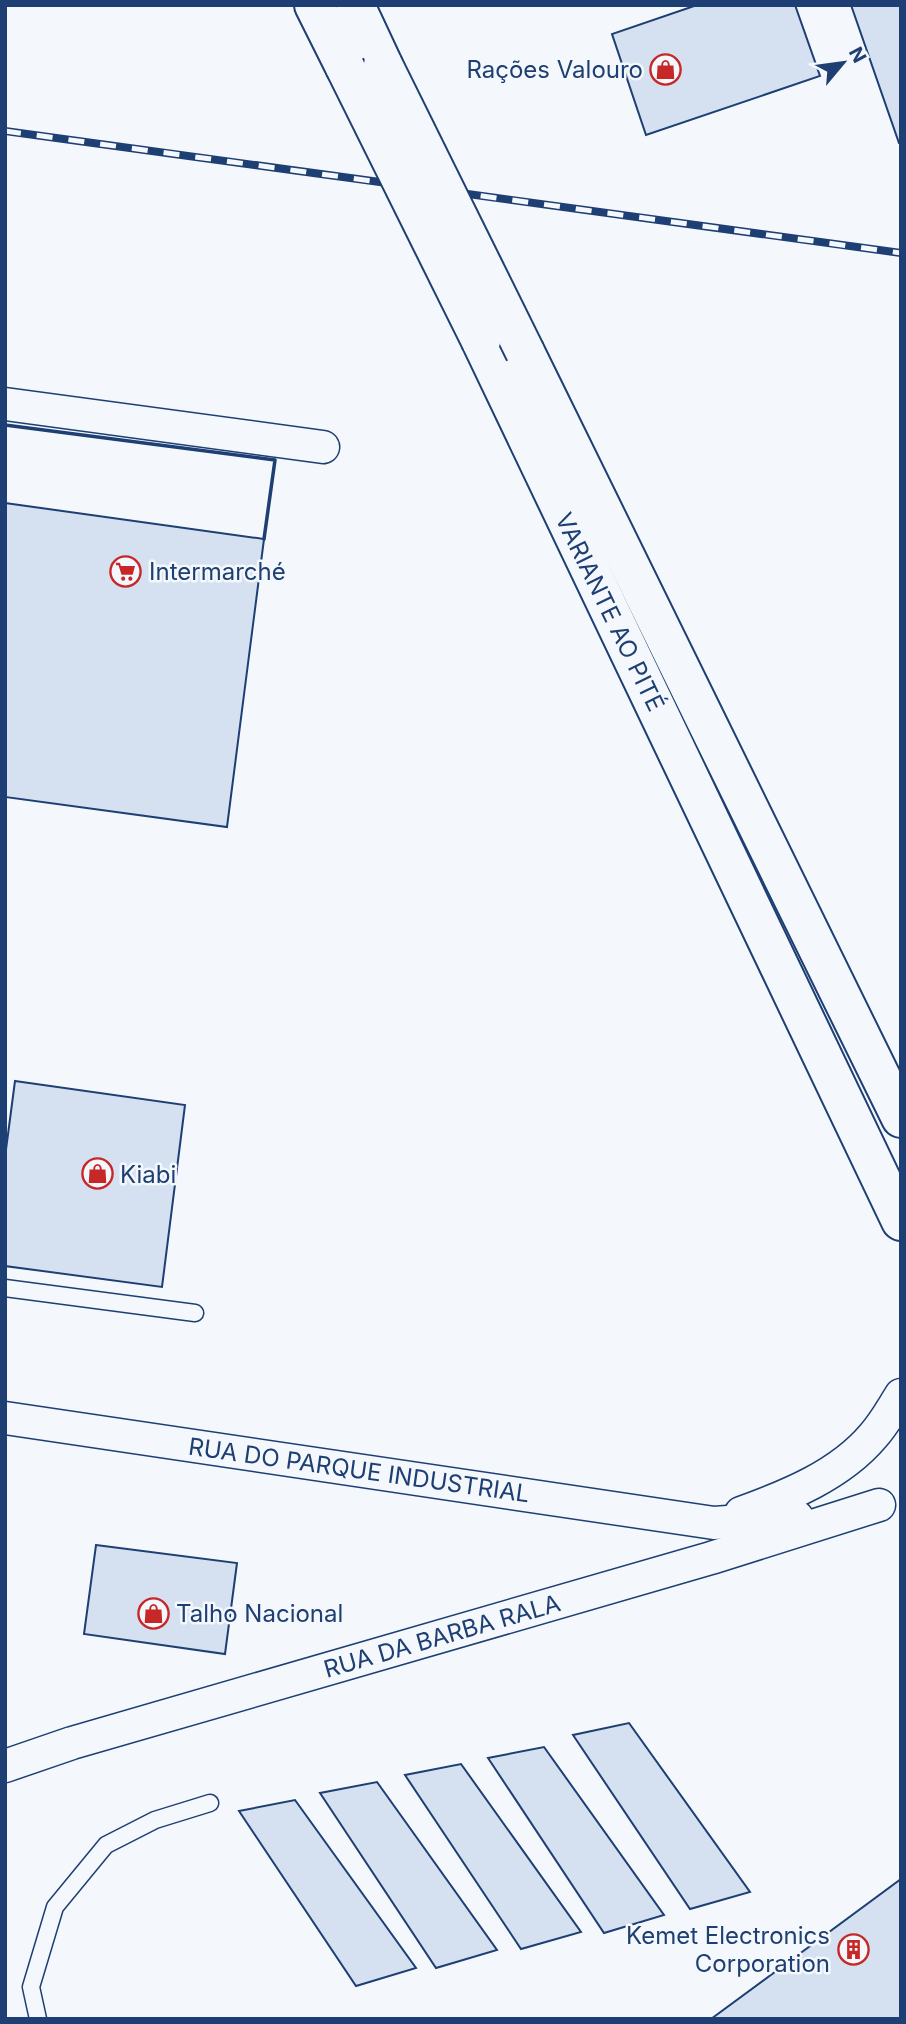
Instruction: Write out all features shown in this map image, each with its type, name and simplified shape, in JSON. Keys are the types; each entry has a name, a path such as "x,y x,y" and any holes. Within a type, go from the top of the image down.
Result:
{"main road":[{"name":"VARIANTE AO PITÉ","path":"314,5 481,341 901,1221"},
{"name":"VARIANTE AO PITÉ","path":"355,5 901,1118"}],"street":[{"path":"5,404 323,447"},
{"path":"714,1523 774,1501 828,1475 873,1437 901,1395"},
{"name":"RUA DO PARQUE INDUSTRIAL","path":"5,1418 714,1523"},
{"name":"RUA DA BARBA RALA","path":"714,1523 772,1521 890,1503"},
{"name":"RUA DA BARBA RALA","path":"5,1766 72,1743 711,1558 890,1503"}],"lane":[{"path":"5,1288 195,1313"},
{"path":"38,2019 31,1987 55,1907 106,1844 155,1820 211,1802"}],"building":[{"path":"697,5 795,5 820,76 646,135 612,34"},
{"path":"851,5 901,5 901,143 899,143"},
{"path":"5,503 264,539 227,827 5,797"},
{"path":"15,1081 185,1105 162,1287 5,1266 5,1157"},
{"path":"96,1545 237,1563 225,1654 84,1634"},
{"path":"629,1723 750,1892 690,1909 573,1735"},
{"path":"544,1747 664,1915 604,1933 488,1758"},
{"path":"461,1764 581,1932 521,1949 405,1775"},
{"path":"377,1782 497,1950 436,1968 320,1793"},
{"path":"295,1800 416,1968 356,1986 239,1811"},
{"name":"Kemet Electronics Corporation","path":"901,1879 901,2019 711,2019"}],"railway":[{"path":"5,131 901,253"}],"wall":[{"path":"5,425 275,460 264,539"}],"place":[{"name":"Rações Valouro","path":"666,69"},
{"name":"Intermarché","path":"126,571"},
{"name":"Kiabi","path":"97,1174"},
{"name":"Talho Nacional","path":"153,1613"},
{"name":"Kemet Electronics Corporation","path":"853,1949"}]}
